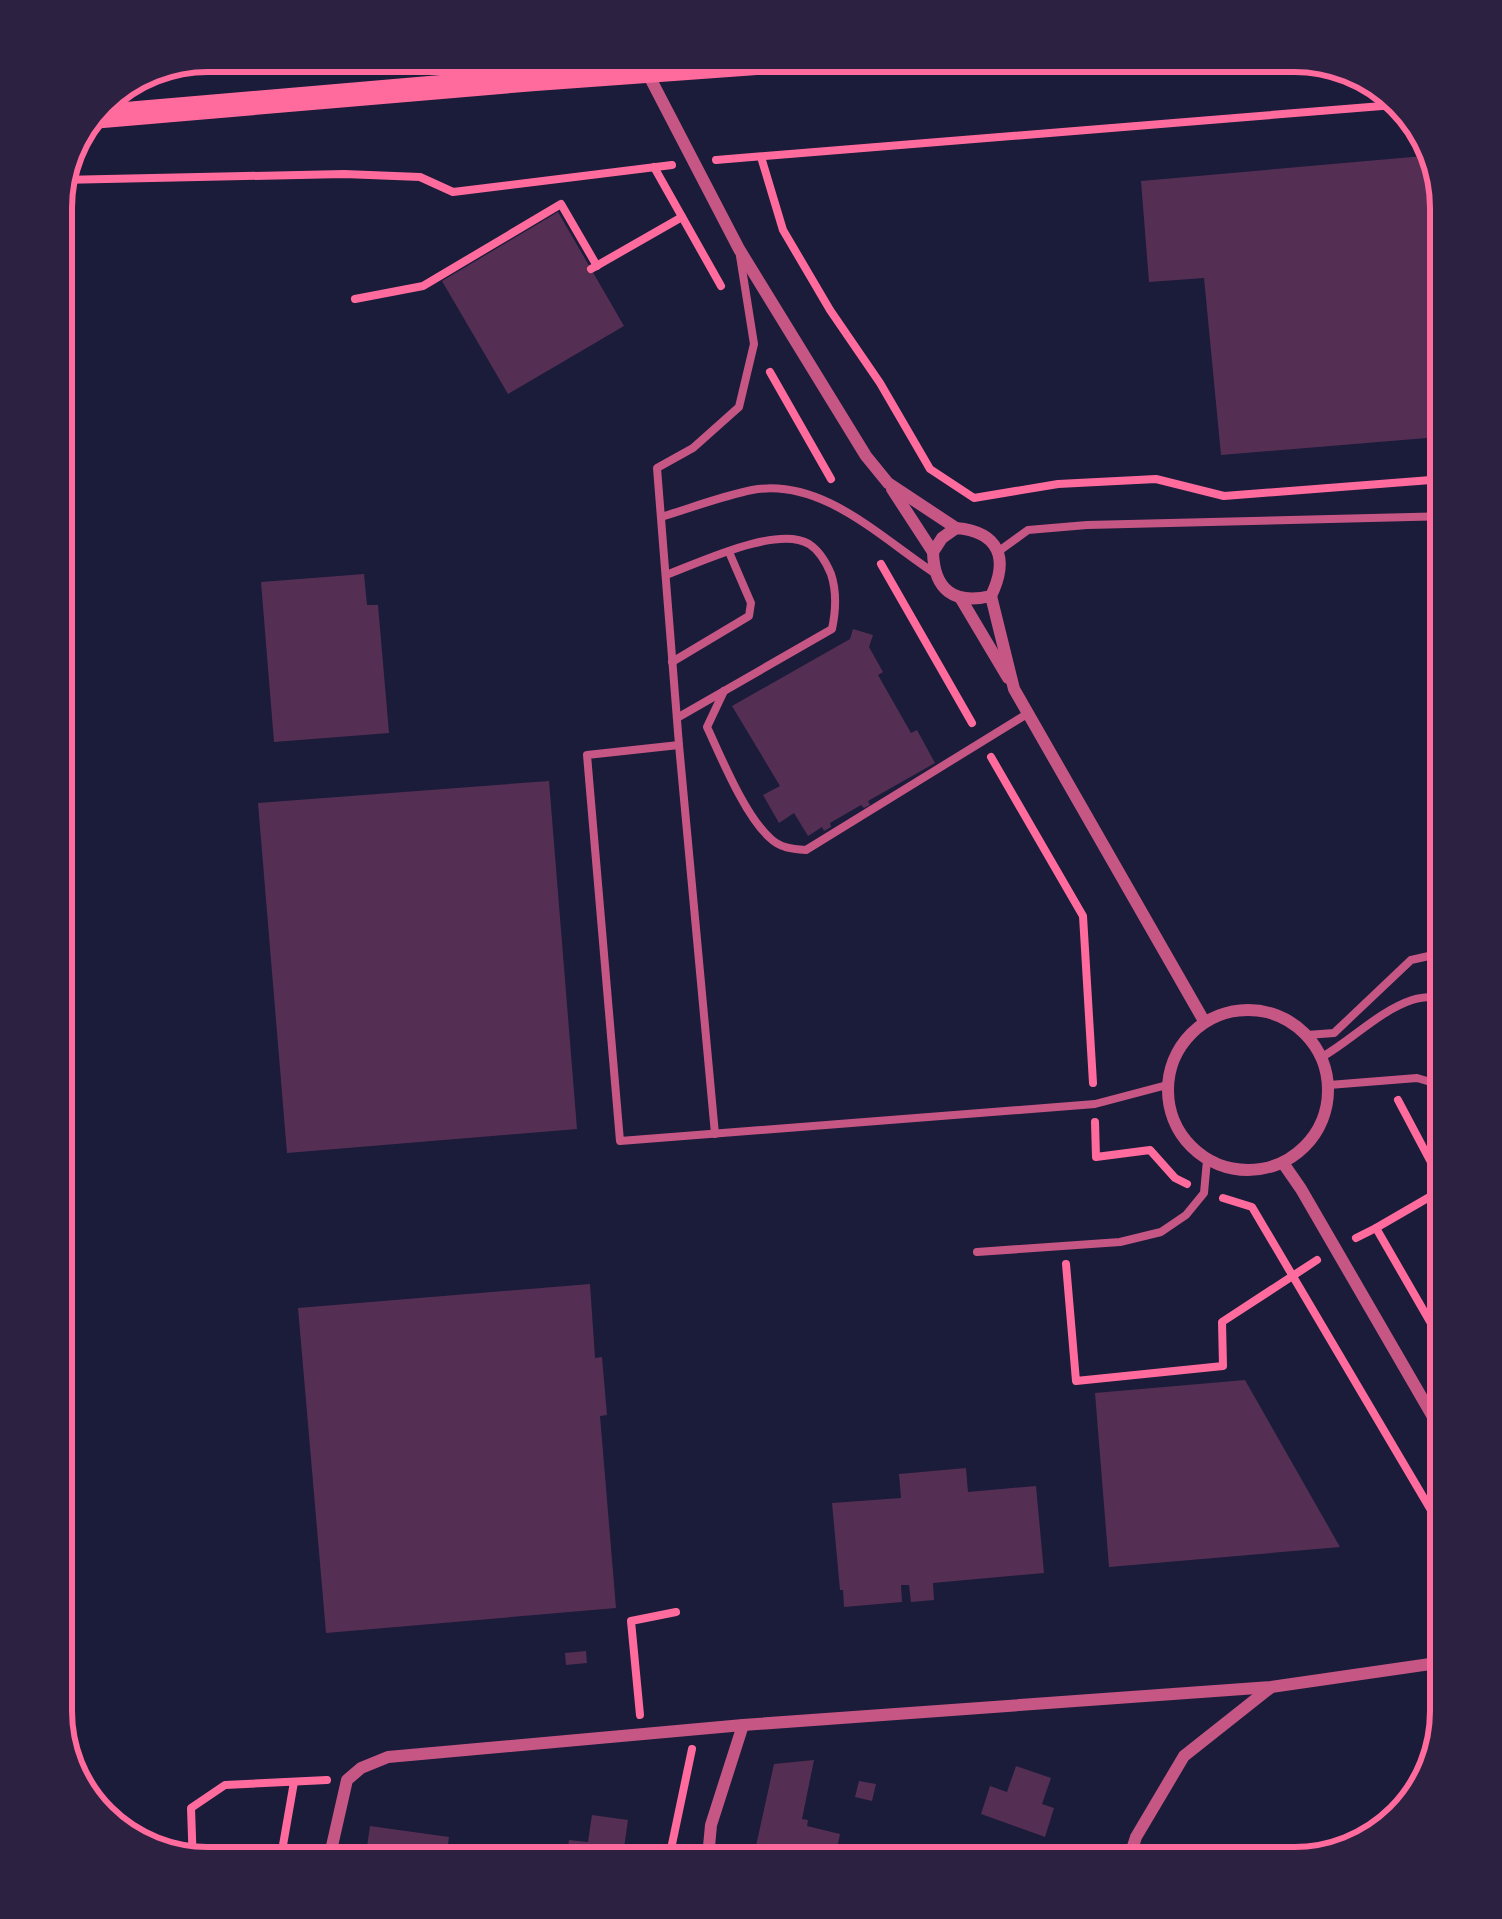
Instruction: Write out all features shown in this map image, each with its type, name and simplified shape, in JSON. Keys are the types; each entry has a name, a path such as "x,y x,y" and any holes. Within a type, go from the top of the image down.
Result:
{"main road":[{"path":"109,115 580,72"}],"street":[{"path":"649,72 739,249 866,457 933,552 936,574 945,590 962,599 991,596"},
{"path":"888,483 956,528 981,532 998,551 1003,569 991,596 1014,689"},
{"path":"933,552 956,528"},
{"path":"962,599 1204,1022"},
{"path":"1258,1010 1285,1018 1307,1035 1322,1057 1329,1084 1327,1109 1303,1150 1283,1163 1258,1170 1232,1169 1208,1160 1185,1141 1171,1114 1167,1085 1173,1060 1186,1038 1204,1022 1230,1011 1258,1010"},
{"path":"1283,1163 1430,1412"},
{"path":"332,1847 347,1780 388,1756 1271,1687 1430,1664"},
{"path":"1133,1847 1184,1756 1271,1687"},
{"path":"709,1847 711,1825 743,1725"}],"lane":[{"path":"715,1134 657,468 693,448 739,407 754,344 739,249"},
{"path":"661,517 754,490 786,488 838,506 936,574"},
{"path":"998,551 1028,530 1430,517"},
{"path":"666,575 756,543 795,538 812,545 826,562 835,586 832,629 677,718"},
{"path":"673,662 748,616 751,603 729,552"},
{"path":"724,691 707,727 741,797 769,837 789,849 806,850 1028,714"},
{"path":"679,745 587,755 620,1141 1094,1104 1167,1085"},
{"path":"1307,1035 1334,1033 1411,960 1430,956"},
{"path":"1322,1057 1378,1018 1414,999 1430,998"},
{"path":"1329,1084 1417,1078 1430,1082"},
{"path":"976,1252 1120,1242 1161,1232 1186,1215 1204,1192 1208,1160"}],"path":[{"path":"76,180 344,174 420,177 454,192 693,162 1384,106"},
{"path":"761,157 783,230 830,310 930,469 974,498 1058,484 1156,479 1224,496 1430,480"},
{"path":"654,167 723,289"},
{"path":"355,299 423,286 561,204 594,267 682,217"},
{"path":"754,344 1083,916 1096,1157 1150,1150 1175,1178 1252,1207 1430,1501"},
{"path":"1388,1081 1430,1160"},
{"path":"1064,1246 1076,1381 1223,1366 1222,1322 1292,1274 1430,1197"},
{"path":"1376,1228 1430,1322"},
{"path":"642,1734 631,1621 676,1612"},
{"path":"670,1847 696,1730"},
{"path":"192,1846 191,1808 225,1785 347,1780"},
{"path":"283,1847 294,1782"}],"building":[{"path":"1420,156 1430,208 1430,438 1221,455 1204,278 1149,282 1141,181"},
{"path":"558,212 624,326 508,394 442,281"},
{"path":"364,574 367,605 378,605 389,733 274,742 261,582"},
{"path":"853,629 873,635 869,647 883,672 878,675 911,733 917,730 935,763 868,801 870,805 861,805 830,823 831,827 808,836 794,813 779,823 763,795 780,786 732,706 850,639"},
{"path":"549,781 577,1129 287,1153 258,803"},
{"path":"590,1284 595,1358 602,1357 607,1415 600,1416 616,1608 326,1633 298,1308"},
{"path":"1245,1380 1340,1547 1109,1567 1095,1393"},
{"path":"966,1468 968,1492 1036,1486 1044,1573 933,1583 934,1600 911,1602 909,1585 901,1585 902,1602 844,1607 832,1503 901,1498 899,1474"},
{"path":"586,1651 587,1663 566,1665 565,1653"},
{"path":"814,1760 802,1819 808,1820 807,1826 840,1834 837,1847 756,1846 774,1764"},
{"path":"1016,1766 1051,1778 1042,1804 1054,1808 1045,1837 981,1814 990,1786 1007,1792"},
{"path":"859,1781 876,1784 872,1801 855,1797"},
{"path":"592,1815 628,1820 624,1847 568,1847 569,1840 588,1842"},
{"path":"370,1826 449,1837 448,1847 367,1847"}]}
